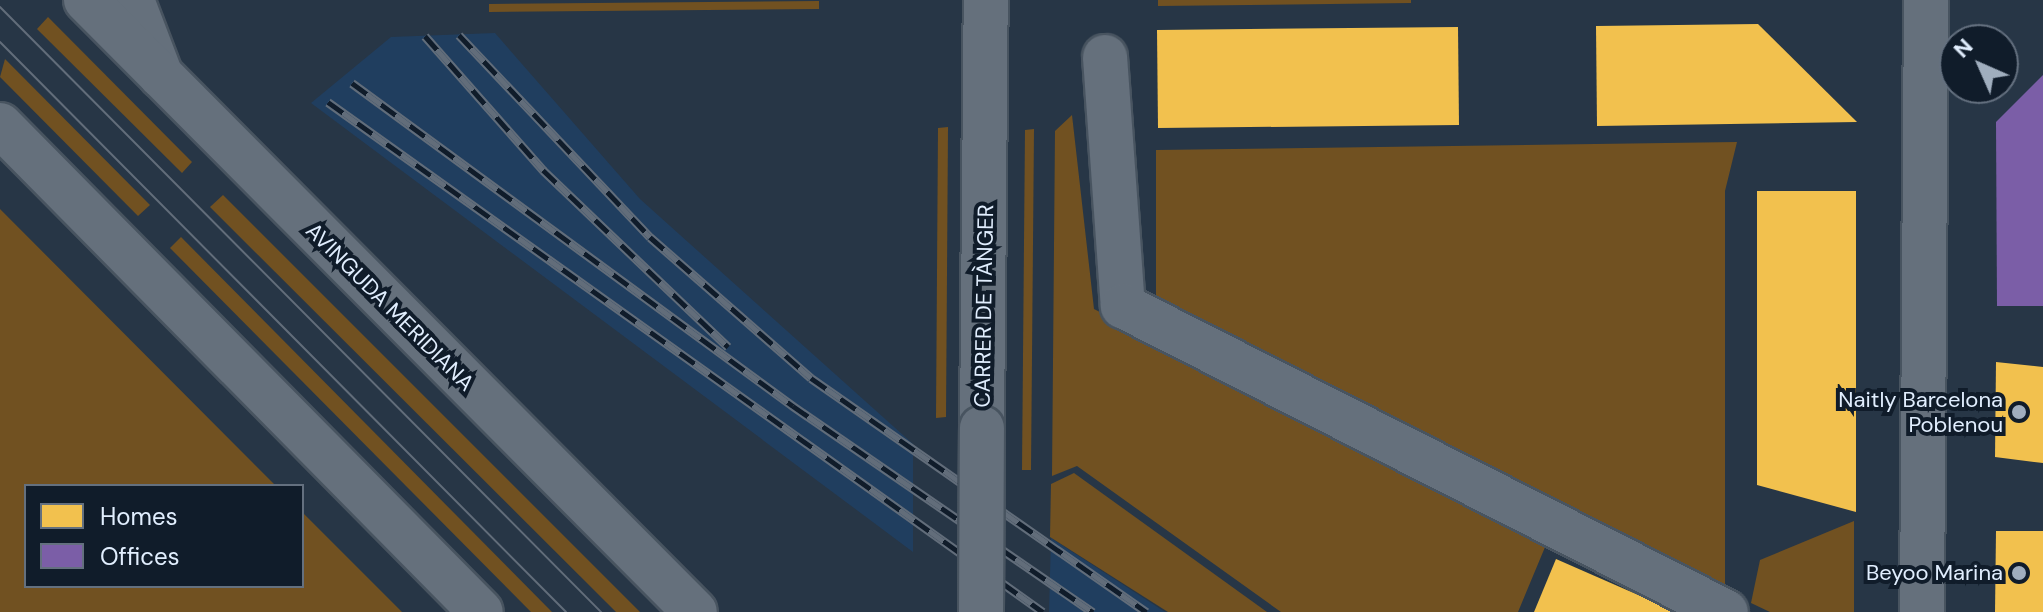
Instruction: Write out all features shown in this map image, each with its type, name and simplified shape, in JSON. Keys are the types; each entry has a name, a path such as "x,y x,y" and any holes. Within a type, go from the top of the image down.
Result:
{"street":[{"name":"AVINGUDA MERIDIANA","path":"86,0 695,612"},
{"path":"132,0 161,76"},
{"name":"CARRER DE TÀNGER","path":"981,612 986,0"},
{"path":"1922,612 1926,0"},
{"path":"1105,57 1123,306 1726,612"},
{"path":"0,125 481,612"}],"shaded area":[{"path":"1158,0 1411,0 1411,3 1158,6"},
{"path":"819,1 819,9 489,12 489,4"},
{"path":"48,17 192,162 182,173 37,29"},
{"path":"495,33 640,199 913,444 913,552 311,103 391,37"},
{"path":"5,59 150,205 138,216 0,77"},
{"path":"1072,115 1094,309 1548,540 1518,612 1281,612 1077,466 1052,476 1055,131"},
{"path":"948,127 946,417 936,418 938,128"},
{"path":"1034,129 1031,470 1022,470 1025,130"},
{"path":"1737,142 1725,191 1725,591 1156,302 1156,150"},
{"path":"223,195 640,612 616,612 210,207"},
{"path":"0,209 274,484 24,484 24,588 304,588 304,514 402,612 0,612"},
{"path":"181,237 552,612 531,612 170,248"},
{"path":"1074,473 1267,612 1168,612 1050,537 1051,484"},
{"path":"1854,521 1854,612 1770,612 1751,603 1760,560"},
{"path":"1051,538 1165,612 1049,612"}],"building: Homes":[{"path":"1758,24 1857,122 1597,126 1596,26"},
{"path":"1458,27 1459,125 1158,128 1157,30"},
{"path":"1757,191 1856,191 1856,512 1757,485"},
{"name":"Naitly Barcelona Poblenou","path":"1996,362 2043,367 2043,463 1995,457"},
{"name":"Beyoo Marina","path":"1996,531 2043,531 2043,612 1995,612"},
{"path":"1556,559 1677,612 1534,612"}],"building: Offices":[{"path":"2043,75 2043,306 1997,306 1996,122 2014,104 2019,104 2019,99"}],"tram line":[{"path":"0,7 601,612"},
{"path":"0,42 566,612"}],"railway":[{"path":"459,35 650,237 811,378 1147,612"},
{"path":"425,36 543,170 728,347"},
{"path":"352,83 793,406 1093,612"},
{"path":"328,102 1043,612"}],"place":[{"name":"Naitly Barcelona Poblenou","path":"2019,412"},
{"name":"Beyoo Marina","path":"2019,573"}]}
